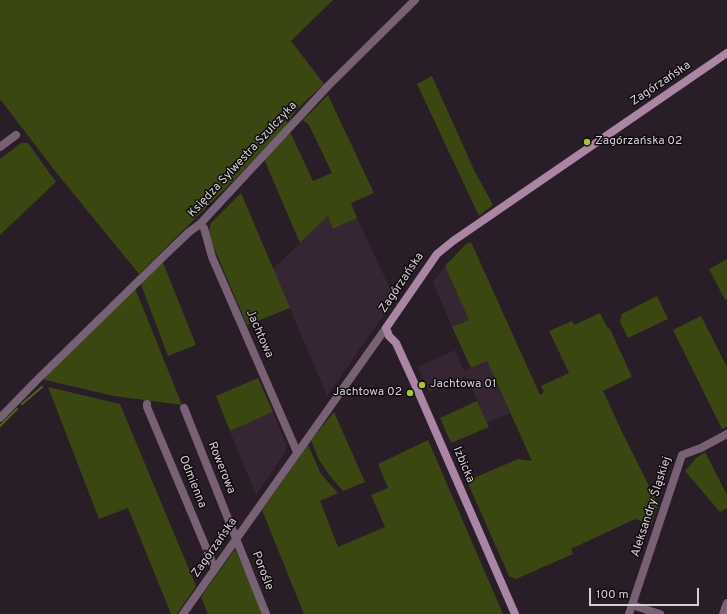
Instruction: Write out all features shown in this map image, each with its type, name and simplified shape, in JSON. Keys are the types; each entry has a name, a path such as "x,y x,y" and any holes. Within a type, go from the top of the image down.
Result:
{"street":[{"name":"Księdza Sylwestra Szulczyka","path":"0,418 164,256 189,232 200,224 327,87 415,0"},
{"name":"Zagórzańska","path":"183,614 437,254 727,53"},
{"path":"0,147 16,134"},
{"name":"Jachtowa","path":"200,224 204,228 212,257 297,452"},
{"name":"Izbicka","path":"386,328 389,336 396,342 515,614"},
{"name":"Odmienna","path":"148,404 147,407 215,569"},
{"name":"Rowerowa","path":"184,408 236,538"},
{"name":"Aleksandry Śląskiej","path":"629,614 682,455 701,448 727,434"},
{"name":"Porośle","path":"236,538 266,614"},
{"path":"723,614 727,602"},
{"path":"632,605 660,614"}],"shaded area":[{"path":"328,216 334,229 357,218 395,299 327,396 273,269"},
{"path":"445,266 469,320 452,327 433,282"},
{"path":"455,350 464,371 487,361 510,413 487,423 466,376 429,392 418,367"},
{"path":"273,412 286,444 285,453 256,495 230,431"}],"green space":[{"path":"0,0 333,0 291,41 324,84 297,109 284,128 235,179 139,274 55,171 0,99"},
{"path":"432,76 474,170 493,205 479,216 417,84"},
{"path":"328,95 374,193 351,203 357,218 333,229 328,216 300,243 264,159 290,132 313,181 332,173 309,125 303,120"},
{"path":"21,143 28,143 56,182 0,235 0,159"},
{"path":"241,193 290,308 247,325 208,234 211,223"},
{"path":"471,242 540,395 544,392 541,386 569,373 549,331 572,321 574,325 600,313 607,327 610,329 632,377 603,391 658,504 651,525 635,519 571,549 573,554 516,579 509,576 467,481 518,459 532,461 487,361 471,368 452,327 469,320 445,266 466,244"},
{"path":"727,259 727,299 725,300 709,269"},
{"path":"162,260 196,345 168,356 140,282"},
{"path":"135,288 182,405 114,396 45,380 44,377"},
{"path":"657,296 668,319 628,338 620,322 622,314"},
{"path":"701,316 727,367 727,427 722,429 673,330"},
{"path":"258,378 273,412 230,431 216,396"},
{"path":"48,387 120,404 196,586 177,614 171,614 128,508 99,519"},
{"path":"477,401 489,427 451,443 440,418"},
{"path":"334,412 365,482 343,491 329,475 318,458 311,440"},
{"path":"428,440 503,614 304,614 262,510 308,445 321,474 338,493 320,501 338,547 385,527 371,495 388,488 378,464"},
{"path":"705,452 727,495 727,508 720,512 685,471 696,458"},
{"path":"235,549 263,614 208,614 201,597"}],"waterway":[{"path":"22,404 42,387"},
{"path":"0,426 17,409"}],"place":[{"name":"Zagórzańska 02","path":"587,142"},
{"name":"Jachtowa 01","path":"422,385"},
{"name":"Jachtowa 02","path":"410,393"}]}
